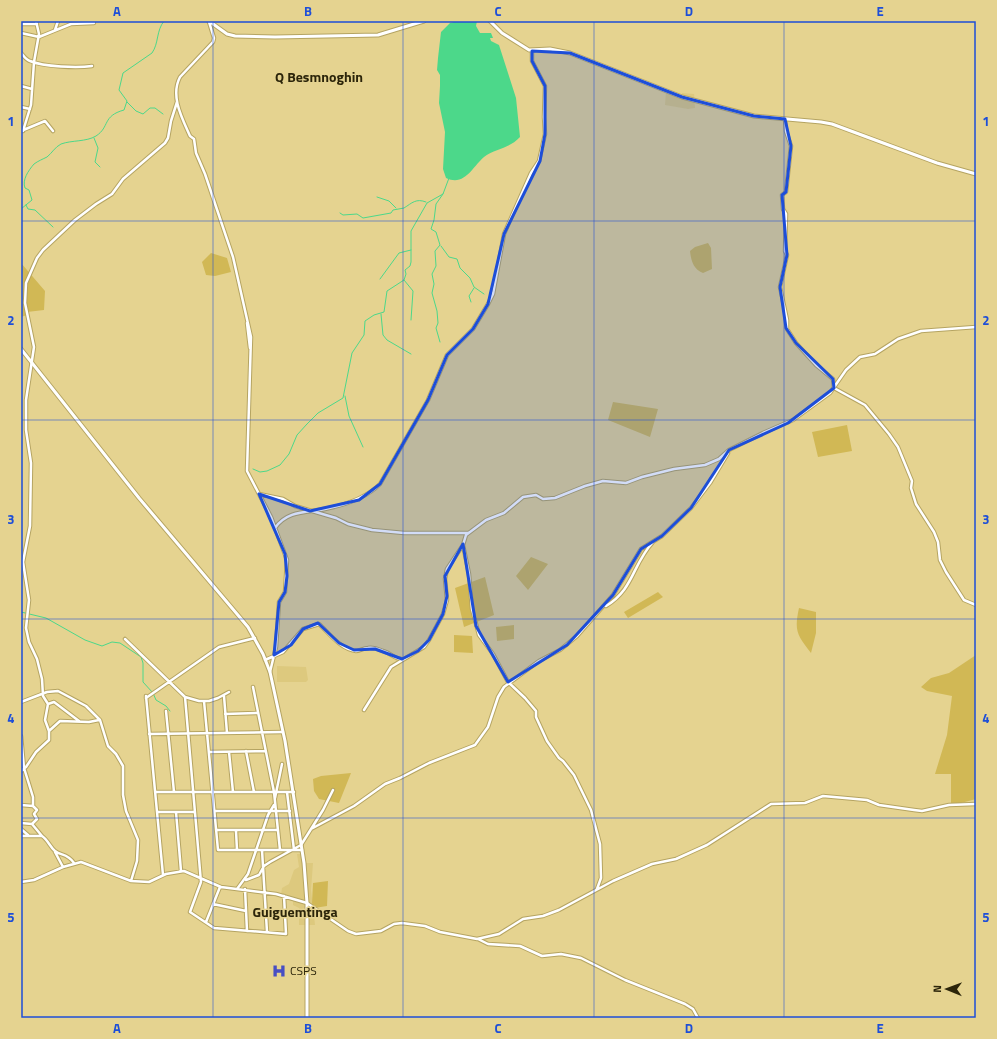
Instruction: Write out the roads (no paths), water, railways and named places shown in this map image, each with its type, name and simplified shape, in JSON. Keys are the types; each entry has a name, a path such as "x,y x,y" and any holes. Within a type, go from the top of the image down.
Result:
{"street":[{"path":"55,31 58,21"},
{"path":"209,21 227,34 235,36 275,37 378,35 424,21"},
{"path":"22,770 36,752 48,742 49,732 45,720 48,704 42,694 42,679 37,659 29,642 25,621 29,600 23,562 30,526 30,456 26,430 26,400 34,347 25,303 25,285 37,258 75,220 112,194 122,179 165,144 168,138 171,121 177,102 177,83 180,77 213,42 214,38 209,21"},
{"path":"490,21 515,43 532,50 550,49 570,53 682,97 754,116 832,124 937,163 976,174"},
{"path":"21,24 37,23 39,37 34,62 30,109 22,131"},
{"path":"21,33 39,37 70,24 94,23"},
{"path":"275,528 280,521 286,517 310,510 330,508 359,500 369,494 380,484 428,400 448,355 473,329 488,304 492,294 504,234 531,173 539,161 545,134 545,86 532,61 532,50"},
{"path":"21,53 29,61 54,66 92,66"},
{"path":"21,86 32,89"},
{"path":"177,102 190,136 194,139 196,153 230,245 251,337 252,353 247,471 275,528 285,554 287,576 285,592 279,602 279,619 270,672"},
{"path":"21,107 30,109"},
{"path":"785,119 790,151 786,192 782,195 783,209 786,214 785,251 787,255 780,287 787,320 786,326 796,343 816,365 833,379 834,388"},
{"path":"22,131 45,121 52,131"},
{"path":"364,710 391,667 424,647 438,624 447,600 445,579 447,569 462,545 466,535 486,520 504,513 523,497 536,495 548,499 559,497 585,486 603,481 626,483 642,477 674,469 700,467 719,459 729,450 763,433 788,423 834,388 846,370 856,359 875,354 898,339 921,331 976,327"},
{"path":"21,349 139,498 248,627 266,660 283,732 294,792 302,850 307,903 307,1018"},
{"path":"834,388 864,405 898,447 912,481 916,504 934,532 938,542 940,560 964,600 976,605"},
{"path":"311,829 354,806 385,784 429,763 474,745 488,726 498,697 508,682 539,660 567,645 603,608 618,587 624,574 641,549 666,532 691,508 721,466 729,450"},
{"path":"259,494 283,499 295,506 336,518 348,524 372,530 404,533 469,533"},
{"path":"603,608 622,594 631,580 639,560 654,541"},
{"path":"462,545 469,574 472,609 479,635 493,654 508,682 536,711 536,717 547,741 559,758 569,767 589,804 600,844 601,878 597,890"},
{"path":"266,660 283,652 291,645 303,629 318,624 339,643 354,650 358,651 368,648 390,652 395,658 402,660"},
{"path":"163,875 146,697 219,647 255,638"},
{"path":"125,639 168,683 185,698 204,701 224,696 229,692"},
{"path":"253,687 265,751 275,792 274,811 280,850"},
{"path":"21,702 42,694 58,691 86,706 100,720 108,746 123,766 123,795 126,812 138,840 137,861 131,881"},
{"path":"224,696 227,733"},
{"path":"185,698 201,878 201,882 190,912 214,928 286,934 284,896"},
{"path":"204,701 218,850 302,850"},
{"path":"48,704 54,702 79,721"},
{"path":"166,711 174,792"},
{"path":"226,714 258,713"},
{"path":"49,732 60,721 89,722 100,720"},
{"path":"149,734 283,732"},
{"path":"21,736 22,770 33,797 33,806 37,810 34,814 37,818 32,824"},
{"path":"246,751 254,792"},
{"path":"209,752 265,751"},
{"path":"229,752 233,792"},
{"path":"275,792 282,764"},
{"path":"237,889 248,878 259,874 263,870 264,866 301,845 323,810 333,790"},
{"path":"155,792 294,792"},
{"path":"287,792 294,850"},
{"path":"477,939 499,934 523,919 543,916 560,910 597,890 652,864 676,859 707,845 771,804 805,803 823,796 867,800 879,805 922,811 949,805 976,804"},
{"path":"21,805 33,806"},
{"path":"215,811 290,811"},
{"path":"244,882 268,815 274,811"},
{"path":"157,812 195,812"},
{"path":"176,812 181,871"},
{"path":"21,823 32,824 50,843 63,867"},
{"path":"21,830 28,836"},
{"path":"216,830 278,830"},
{"path":"236,830 237,850"},
{"path":"21,836 42,836"},
{"path":"262,850 267,932"},
{"path":"55,851 69,856 74,863"},
{"path":"21,882 40,878 74,863 85,863 118,878 131,881 148,882 163,875 181,871 220,887 264,892 307,903 348,931 356,934 380,931 402,922 426,926 440,932 477,939 488,944 520,946 542,956 561,954 581,958 625,980 685,1004 693,1009 698,1018"},
{"path":"206,922 220,887"},
{"path":"245,890 247,930"},
{"path":"213,904 246,912"}],"waterway":[{"path":"21,209 32,200 29,190 25,188 24,182 34,164 47,157 61,144 96,136 100,133 112,115 124,110 127,101 119,90 123,73 152,53 156,45 161,25 164,21"},
{"path":"127,102 136,111 143,114 150,108 155,108 163,114"},
{"path":"94,138 98,148 95,162 100,167"},
{"path":"253,469 260,472 267,471 280,465 289,454 297,435 307,424 318,413 343,398 352,353 364,335 365,321 374,315 384,312 387,291 404,280 406,274 405,270 410,266 411,262 411,231 427,203 443,194 449,178"},
{"path":"440,342 436,328 438,323 437,311 432,293 434,284 432,274 436,266 435,251 440,245 436,232 431,229 436,204 443,194"},
{"path":"377,197 389,201 396,208"},
{"path":"340,213 343,215 357,214 363,218 391,213 393,210 404,208 417,201 426,202"},
{"path":"26,205 28,209 35,210 53,227"},
{"path":"441,246 449,257 457,259 460,268 470,278 474,287 484,294"},
{"path":"380,279 399,253 411,250"},
{"path":"404,280 413,291 411,320"},
{"path":"471,302 469,296 474,288"},
{"path":"381,314 383,335 387,340 411,354"},
{"path":"345,396 349,416 363,447"},
{"path":"21,612 46,618 85,640 102,646 112,642 120,643 141,657 143,663 143,682 153,693 156,700 166,706 170,711"}],"place":[{"name":"CSPS","path":"279,971"}],"district":[{"name":"Q Besmnoghin","path":"319,77"},
{"name":"Guiguemtinga","path":"295,912"}]}
